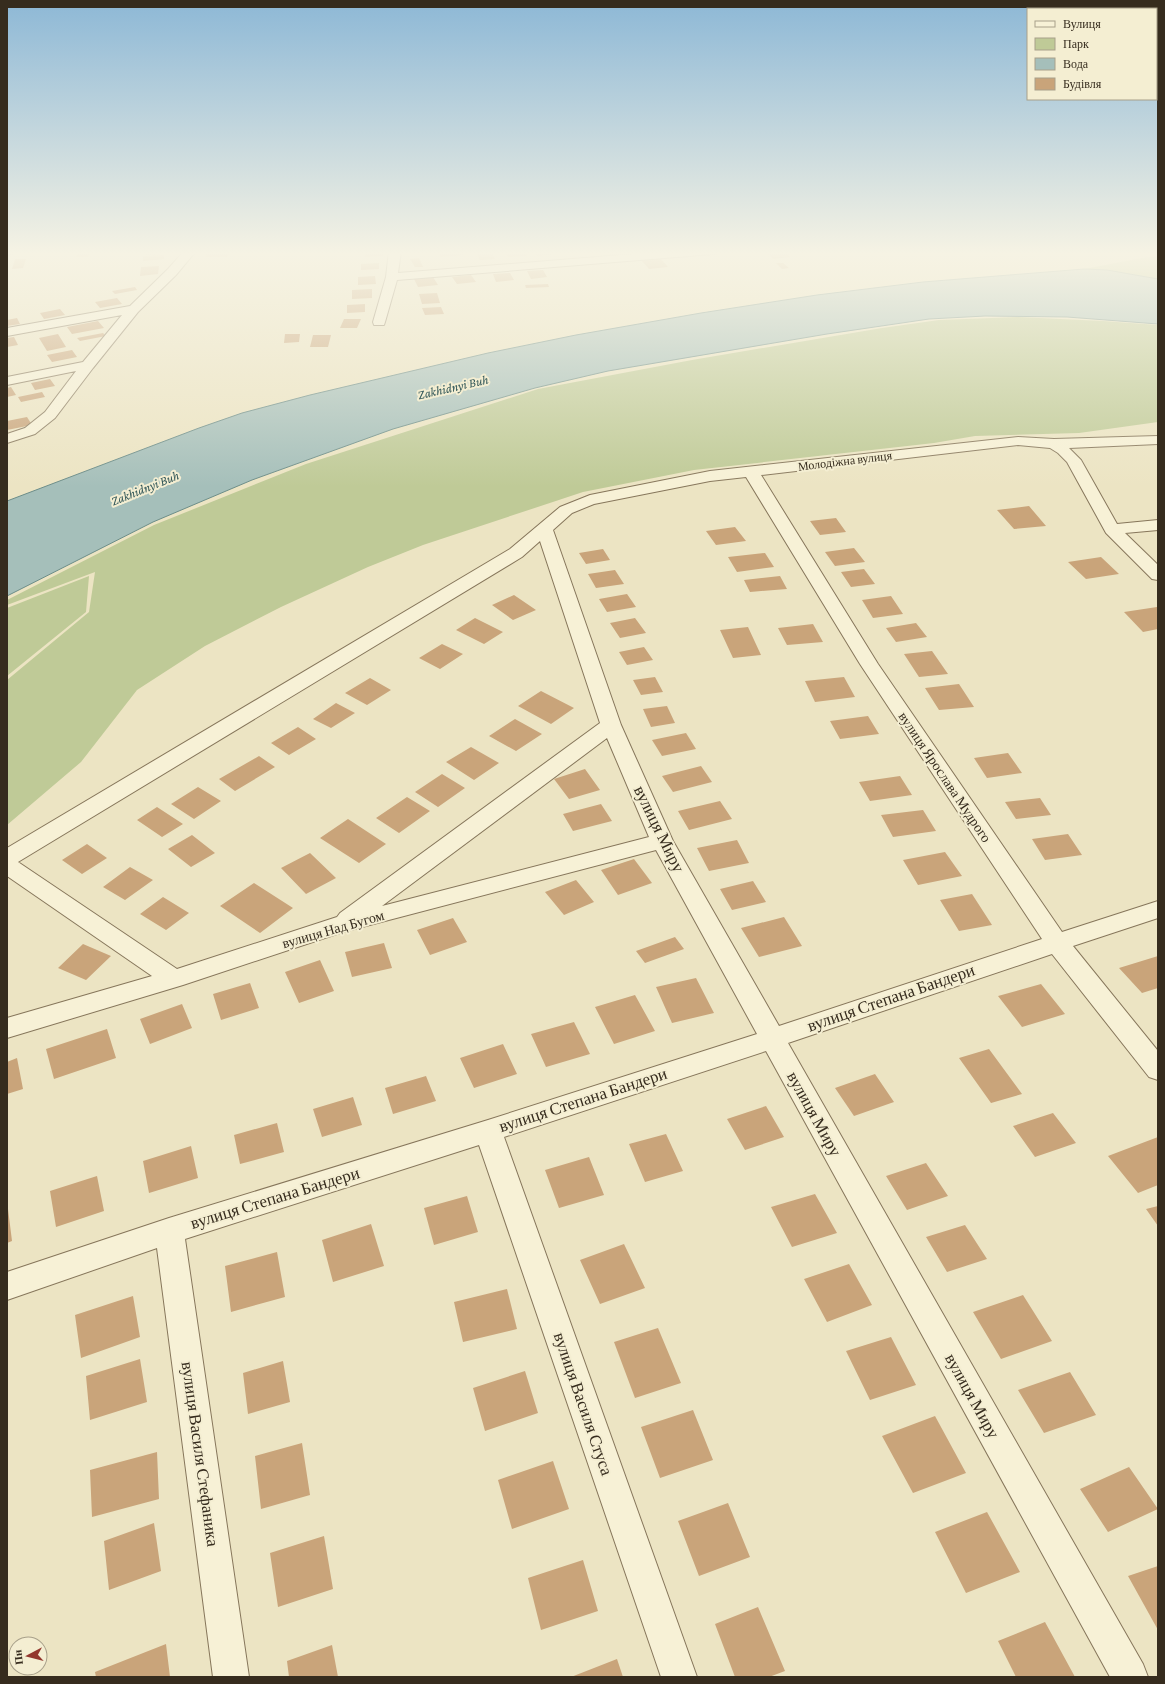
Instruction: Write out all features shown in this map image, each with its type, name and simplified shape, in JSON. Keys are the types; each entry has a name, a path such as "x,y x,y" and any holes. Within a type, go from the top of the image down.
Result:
{"street":[{"path":"7,332 20,330"},
{"path":"7,439 30,431 50,416 117,330"},
{"path":"7,381 88,365"},
{"name":"Молодіжна вулиця","path":"7,858 516,553 566,510 590,500 710,476 1018,442 1054,444 1158,440"},
{"path":"1054,444 1063,450 1073,460 1112,530 1158,575"},
{"name":"вулиця Ярослава Мудрого","path":"751,472 869,664 1056,942 1158,1070"},
{"path":"1112,530 1158,525"},
{"name":"вулиця Миру","path":"544,529 611,725 662,841 1130,1677"},
{"path":"339,925 611,725"},
{"name":"вулиця Над Бугом","path":"7,1028 174,979 339,925 662,841"},
{"path":"7,865 174,979"},
{"name":"вулиця Степана Бандери","path":"7,1286 169,1231 488,1131 772,1039 1056,942 1158,909"},
{"name":"вулиця Василя Стуса","path":"488,1131 679,1677"},
{"name":"вулиця Василя Стефаника","path":"169,1231 231,1677"}],"green space":[{"path":"873,330 1158,330 1158,422 1079,433 975,436 934,443 694,470 583,492 423,545 368,567 281,607 205,646 137,690 81,762 7,825 7,680 89,612 95,572 7,605 7,600 154,525 306,464 538,389 692,360"},
{"path":"89,576 86,612 7,676 7,608"}],"water":[{"name":"Zakhidnyi Buh","path":"607,330 857,330 608,371 535,388 393,429 252,480 153,522 7,596 7,501 242,413 310,395 488,353"}],"building":[{"path":"69,330 96,330 72,334"},
{"path":"103,333 106,336 80,341 77,338"},
{"path":"58,334 66,347 47,351 39,338"},
{"path":"285,334 300,334 299,342 284,343"},
{"path":"313,335 331,335 328,347 310,347"},
{"path":"14,337 18,345 7,347 7,338"},
{"path":"72,350 77,357 52,362 47,355"},
{"path":"50,379 55,386 35,390 31,383"},
{"path":"11,387 16,395 7,397 7,388"},
{"path":"42,392 45,397 21,402 18,397"},
{"path":"27,417 32,425 7,430 7,421"},
{"path":"1029,506 1046,526 1014,529 997,510"},
{"path":"836,518 846,532 820,535 810,521"},
{"path":"735,527 746,541 716,545 706,531"},
{"path":"854,548 865,562 835,566 825,552"},
{"path":"603,549 610,560 586,564 579,553"},
{"path":"765,553 774,567 737,572 728,557"},
{"path":"1101,557 1119,574 1086,579 1068,562"},
{"path":"864,569 875,584 851,587 841,572"},
{"path":"615,570 624,584 596,588 588,574"},
{"path":"780,576 787,589 750,592 744,580"},
{"path":"627,594 636,607 607,612 599,599"},
{"path":"514,595 536,610 513,620 492,605"},
{"path":"891,596 903,614 873,618 862,600"},
{"path":"1157,607 1158,629 1143,632 1124,612"},
{"path":"475,618 503,632 484,644 456,630"},
{"path":"635,618 646,633 620,638 610,623"},
{"path":"916,623 927,637 896,642 886,628"},
{"path":"813,624 823,642 787,645 778,628"},
{"path":"748,627 761,655 733,658 720,630"},
{"path":"442,644 463,654 440,669 419,658"},
{"path":"644,647 653,660 627,665 619,652"},
{"path":"932,651 948,674 919,677 904,654"},
{"path":"655,677 663,692 641,695 633,680"},
{"path":"844,677 855,697 815,702 805,681"},
{"path":"370,678 391,690 367,705 345,693"},
{"path":"959,684 974,707 939,710 925,688"},
{"path":"541,691 574,708 551,724 518,706"},
{"path":"336,703 355,713 331,728 313,719"},
{"path":"667,706 675,723 651,727 643,709"},
{"path":"868,716 879,734 840,739 830,721"},
{"path":"515,719 542,734 516,751 489,736"},
{"path":"298,727 316,739 289,755 271,743"},
{"path":"686,733 696,749 662,756 652,740"},
{"path":"471,747 499,763 474,780 446,762"},
{"path":"1008,753 1022,773 987,778 974,758"},
{"path":"259,756 275,767 235,791 219,779"},
{"path":"701,766 712,782 673,792 662,776"},
{"path":"585,769 600,790 569,799 554,779"},
{"path":"442,774 465,788 438,807 415,792"},
{"path":"900,776 912,795 870,801 859,782"},
{"path":"198,787 221,801 194,819 171,804"},
{"path":"407,797 430,811 399,833 376,818"},
{"path":"1040,798 1051,815 1016,819 1005,802"},
{"path":"720,801 732,819 689,830 678,811"},
{"path":"601,804 612,821 573,831 563,814"},
{"path":"157,807 183,824 162,837 137,820"},
{"path":"923,810 936,831 893,837 881,815"},
{"path":"348,819 386,844 359,863 320,838"},
{"path":"1068,834 1082,855 1045,860 1032,839"},
{"path":"192,835 215,853 191,867 168,849"},
{"path":"737,840 749,863 709,871 697,848"},
{"path":"87,844 107,858 82,874 62,860"},
{"path":"945,852 962,876 918,885 903,860"},
{"path":"310,853 336,878 306,894 281,868"},
{"path":"634,859 652,883 618,895 601,870"},
{"path":"130,867 153,880 125,900 103,887"},
{"path":"576,880 594,902 564,915 545,892"},
{"path":"753,881 766,902 732,910 720,889"},
{"path":"254,883 293,908 260,933 220,906"},
{"path":"972,894 992,925 959,931 940,900"},
{"path":"163,897 189,913 166,930 140,914"},
{"path":"784,917 802,946 759,957 741,928"},
{"path":"453,918 467,942 430,955 417,930"},
{"path":"675,937 684,949 645,963 636,951"},
{"path":"384,943 392,968 352,977 345,952"},
{"path":"83,944 111,956 86,980 58,968"},
{"path":"1158,956 1158,988 1142,993 1119,968"},
{"path":"320,960 334,991 299,1003 285,972"},
{"path":"696,978 714,1013 672,1023 656,987"},
{"path":"250,983 259,1008 221,1020 213,994"},
{"path":"1041,984 1065,1014 1022,1027 998,996"},
{"path":"635,995 655,1031 614,1044 595,1007"},
{"path":"182,1004 192,1028 150,1044 140,1019"},
{"path":"574,1022 590,1054 546,1067 531,1034"},
{"path":"107,1029 116,1058 54,1079 46,1049"},
{"path":"503,1044 517,1074 474,1088 460,1058"},
{"path":"989,1049 1022,1094 991,1103 959,1058"},
{"path":"17,1058 23,1089 7,1094 7,1062"},
{"path":"875,1074 894,1102 854,1116 835,1088"},
{"path":"426,1076 436,1101 393,1114 385,1088"},
{"path":"353,1097 362,1125 322,1137 313,1109"},
{"path":"766,1106 784,1137 745,1150 727,1119"},
{"path":"1053,1113 1076,1143 1035,1157 1013,1126"},
{"path":"277,1123 284,1152 240,1164 234,1135"},
{"path":"666,1134 683,1171 645,1182 629,1144"},
{"path":"1158,1137 1158,1185 1138,1193 1108,1156"},
{"path":"191,1146 198,1178 149,1193 143,1161"},
{"path":"589,1157 604,1195 559,1208 545,1170"},
{"path":"926,1163 948,1196 907,1210 886,1176"},
{"path":"97,1176 104,1211 56,1227 50,1191"},
{"path":"815,1194 837,1233 792,1247 771,1207"},
{"path":"467,1196 478,1232 434,1245 424,1208"},
{"path":"1158,1206 1158,1226 1146,1209"},
{"path":"8,1209 12,1241 7,1243 7,1210"},
{"path":"371,1224 384,1266 333,1282 322,1240"},
{"path":"965,1225 987,1259 947,1272 926,1237"},
{"path":"624,1244 645,1288 600,1304 580,1260"},
{"path":"277,1252 285,1297 231,1312 225,1266"},
{"path":"849,1264 872,1305 827,1322 804,1279"},
{"path":"507,1289 517,1329 463,1342 454,1302"},
{"path":"1023,1295 1052,1341 1001,1359 973,1312"},
{"path":"133,1296 140,1337 81,1358 75,1315"},
{"path":"658,1328 681,1383 635,1398 614,1342"},
{"path":"891,1337 916,1385 870,1400 846,1351"},
{"path":"140,1359 147,1402 90,1420 86,1376"},
{"path":"283,1361 290,1402 248,1414 243,1373"},
{"path":"525,1371 538,1413 485,1431 473,1388"},
{"path":"1070,1372 1096,1415 1044,1433 1018,1390"},
{"path":"693,1410 713,1460 660,1478 641,1427"},
{"path":"935,1416 966,1473 913,1493 882,1436"},
{"path":"302,1443 310,1495 261,1509 255,1456"},
{"path":"157,1452 159,1499 92,1517 90,1470"},
{"path":"553,1461 569,1509 512,1529 498,1480"},
{"path":"1129,1467 1158,1509 1108,1532 1080,1489"},
{"path":"728,1503 750,1557 699,1576 678,1521"},
{"path":"987,1512 1020,1572 966,1593 935,1532"},
{"path":"154,1523 161,1571 109,1590 104,1541"},
{"path":"324,1536 333,1589 278,1607 270,1553"},
{"path":"583,1560 598,1611 541,1630 528,1578"},
{"path":"1158,1566 1158,1630 1128,1576"},
{"path":"758,1607 785,1671 769,1677 735,1677 715,1624"},
{"path":"1045,1622 1075,1677 1016,1677 998,1641"},
{"path":"166,1644 170,1677 96,1677 95,1672"},
{"path":"332,1645 338,1677 289,1677 287,1661"},
{"path":"617,1659 623,1677 571,1677"}]}
